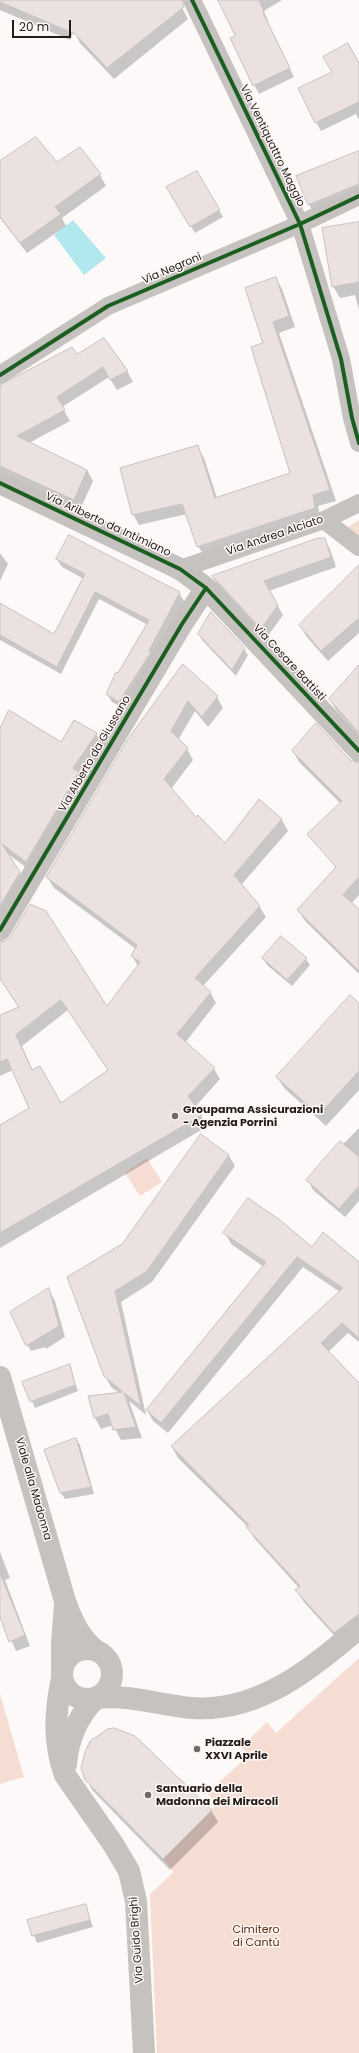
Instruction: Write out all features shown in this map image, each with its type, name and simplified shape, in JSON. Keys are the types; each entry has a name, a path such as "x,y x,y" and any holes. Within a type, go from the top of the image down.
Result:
{"street":[{"name":"Via Ventiquattro Maggio","path":"192,0 300,224 342,359 352,418 359,443"},
{"name":"Via Negroni","path":"0,375 108,306 300,224 359,196"},
{"name":"Via Ariberto da Intimiano","path":"0,483 185,568 206,588"},
{"name":"Via Andrea Alciato","path":"185,568 324,520 359,503"},
{"path":"324,520 359,547"},
{"name":"Via Cesare Battisti","path":"206,588 359,751"},
{"name":"Via Alberto da Giussano","path":"0,930 182,624 206,588"},
{"name":"Viale alla Madonna","path":"0,1377 65,1601 75,1626 84,1641 103,1656 124,1680 142,1693 168,1704"},
{"name":"Viale alla Madonna","path":"62,1674 62,1644 65,1601"},
{"path":"65,1775 67,1752 79,1720 96,1698 107,1691 112,1683 113,1673 103,1656 81,1650 71,1655 64,1662 62,1674 66,1689 73,1695 89,1700 96,1698 128,1697 202,1708 244,1701 274,1691 294,1680 324,1658 359,1628"},
{"name":"Via Guido Brighi","path":"62,1674 55,1721 58,1748 65,1775 113,1844 129,1872 136,1900 144,2053"}],"green space":[{"path":"359,520 359,538 346,528"},
{"path":"147,1158 162,1182 140,1196 125,1173"},
{"name":"Cimitero di Cantù","path":"359,1658 359,2053 157,2053 150,1894 174,1872 163,1859 217,1804 207,1793 249,1755 241,1747 267,1722 276,1733"},
{"path":"0,1694 24,1777 0,1784"}],"water":[{"path":"73,220 106,258 84,275 54,235"}],"building":[{"path":"0,0 182,0 184,7 107,68 75,34 0,2"},
{"path":"218,0 259,0 264,12 263,13 290,68 253,86 230,38 235,36"},
{"path":"348,43 359,63 359,102 315,123 298,88 332,72 323,57"},
{"path":"36,137 57,162 80,147 101,174 55,207 61,214 20,243 0,217 0,161"},
{"path":"359,151 359,184 308,205 296,176"},
{"path":"197,171 220,210 190,227 166,187"},
{"path":"359,222 359,282 332,287 322,228"},
{"path":"276,277 289,316 273,322 330,490 313,495 315,508 197,547 182,504 132,515 120,468 198,445 215,498 290,473 251,347 263,343 245,288"},
{"path":"104,338 128,371 110,380 103,367 57,397 65,410 17,436 87,470 74,500 0,466 0,385 72,347 77,354"},
{"path":"69,535 180,592 149,651 151,652 119,702 106,694 116,672 118,673 149,620 95,592 57,667 0,635 0,603 54,634 85,574 56,559"},
{"path":"318,538 325,538 331,557 264,581 278,605 261,629 212,576"},
{"path":"359,565 359,618 321,651 299,625"},
{"path":"211,612 245,648 232,670 198,634"},
{"path":"183,664 218,696 202,717 188,701 171,731 188,748 164,779 196,817 198,815 225,843 259,799 282,819 234,875 260,906 195,978 211,992 177,1034 215,1068 188,1096 202,1115 0,1233 0,1125 29,1108 7,1059 0,1062 0,1015 19,1007 0,979 0,942 6,941 10,937 30,904 46,911 107,1006 140,962 131,956 137,945 46,877 128,739","holes":["61,1000 108,1070 61,1103 40,1066 32,1070 16,1035"]},
{"path":"359,665 359,733 329,699"},
{"path":"9,710 61,742 74,720 97,733 73,768 79,772 26,862 2,844 20,872 0,906 0,729"},
{"path":"316,723 350,760 359,763 359,877 343,895 359,909 359,971 297,910 336,867 307,834 342,801 292,751"},
{"path":"281,936 307,958 287,980 262,958"},
{"path":"350,995 359,1003 359,1071 319,1115 276,1077"},
{"path":"201,1134 229,1155 147,1271 115,1291 141,1406 124,1393 136,1427 113,1430 108,1414 94,1418 88,1396 123,1392 104,1376 67,1277 122,1244"},
{"path":"340,1141 359,1157 359,1186 339,1209 306,1180"},
{"path":"248,1198 280,1220 312,1247 323,1232 359,1262 359,1338 342,1323 321,1343 359,1383 359,1614 334,1633 295,1590 300,1586 246,1527 249,1525 171,1446 343,1288 297,1257 161,1423 146,1410 266,1262 223,1233"},
{"path":"49,1288 59,1326 26,1346 10,1312"},
{"path":"70,1364 75,1385 30,1402 22,1382"},
{"path":"76,1438 91,1487 60,1493 44,1450"},
{"path":"0,1573 25,1635 9,1642 0,1617"},
{"name":"Santuario della Madonna dei Miracoli","path":"114,1728 135,1736 212,1810 163,1859 85,1780 81,1768 85,1752 90,1741 108,1729"},
{"path":"86,1904 90,1920 32,1936 27,1920"}],"cycle path":[{"path":"192,0 300,224 341,359 352,418 359,443"},
{"path":"0,375 108,306 300,224 359,196"},
{"path":"0,483 180,569 206,588 359,751"},
{"path":"0,930 182,624 206,588"}],"place":[{"name":"Groupama Assicurazioni - Agenzia Porrini","path":"175,1116"},
{"name":"Piazzale XXVI Aprile","path":"197,1749"},
{"name":"Santuario della Madonna dei Miracoli","path":"148,1795"}]}
